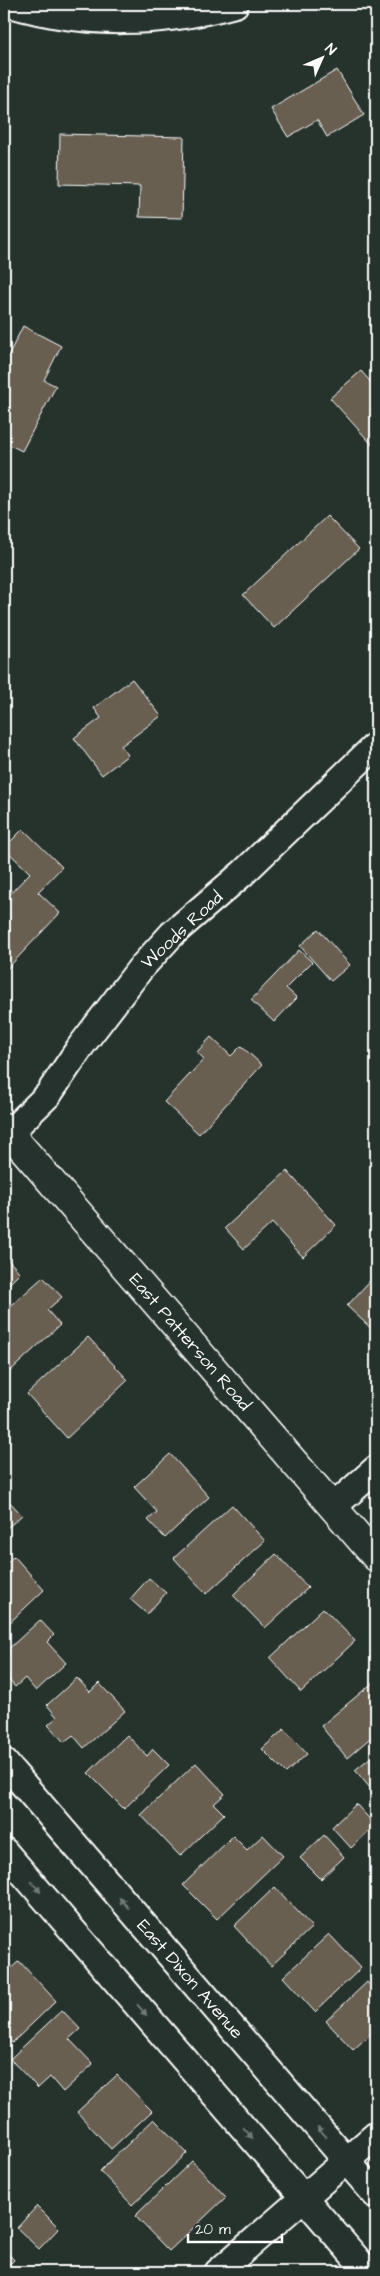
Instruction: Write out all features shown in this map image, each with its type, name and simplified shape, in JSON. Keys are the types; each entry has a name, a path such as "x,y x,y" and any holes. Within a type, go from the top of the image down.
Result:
{"main road":[{"name":"East Patterson Road","path":"6,1130 376,1557"}],"street":[{"path":"10,4 38,12 90,20 136,21 199,14 235,4"},
{"name":"Woods Road","path":"6,1130 48,1095 81,1046 140,969 172,934 244,874 376,745"},
{"path":"332,1507 376,1469"},
{"name":"East Dixon Avenue","path":"4,1762 376,2196"},
{"path":"4,1850 368,2272"},
{"path":"218,2272 376,2135"}],"building":[{"path":"337,70 364,115 327,137 317,120 288,137 271,109"},
{"path":"60,134 184,137 182,218 139,217 140,186 59,184"},
{"path":"23,326 61,346 44,380 56,386 22,451 4,442 4,364"},
{"path":"361,371 376,388 376,449 330,398"},
{"path":"327,516 359,549 274,628 243,595"},
{"path":"132,679 161,716 121,746 128,755 102,775 74,738 101,718 94,708"},
{"path":"23,829 62,867 38,892 60,913 4,972 4,900 30,873 4,848"},
{"path":"318,929 350,965 331,981 300,946"},
{"path":"299,950 312,962 286,988 297,998 274,1022 251,1000"},
{"path":"211,1037 231,1056 241,1046 262,1065 199,1134 164,1102 204,1059 197,1052"},
{"path":"287,1171 336,1225 303,1257 272,1223 244,1249 225,1228"},
{"path":"4,1255 20,1273 4,1289"},
{"path":"376,1274 376,1333 347,1306"},
{"path":"43,1277 62,1297 47,1310 60,1325 8,1373 4,1368 4,1312"},
{"path":"88,1337 128,1380 67,1438 27,1394"},
{"path":"170,1454 209,1497 165,1538 148,1520 157,1512 134,1487"},
{"path":"4,1496 22,1515 4,1531"},
{"path":"232,1505 265,1541 206,1594 174,1558"},
{"path":"276,1554 308,1588 265,1628 233,1595"},
{"path":"14,1556 44,1590 4,1628 4,1566"},
{"path":"149,1578 166,1593 147,1614 130,1599"},
{"path":"323,1608 355,1641 301,1692 270,1658"},
{"path":"40,1620 54,1635 47,1642 66,1663 36,1691 25,1678 15,1687 4,1674 4,1653"},
{"path":"77,1678 90,1692 99,1683 125,1711 84,1748 73,1735 64,1742 48,1725 57,1717 47,1705"},
{"path":"376,1680 376,1733 347,1758 321,1726"},
{"path":"284,1729 307,1754 286,1773 262,1749"},
{"path":"127,1735 147,1756 153,1749 169,1765 124,1809 88,1773"},
{"path":"376,1753 376,1795 355,1770"},
{"path":"196,1763 225,1794 214,1804 224,1814 180,1856 141,1815"},
{"path":"356,1804 375,1825 351,1848 332,1827"},
{"path":"263,1835 283,1856 217,1919 183,1885 233,1836 247,1850"},
{"path":"324,1835 344,1857 321,1879 300,1858"},
{"path":"275,1887 312,1927 271,1966 234,1926"},
{"path":"329,1934 361,1968 315,2012 283,1977"},
{"path":"4,1944 10,1950 4,1956"},
{"path":"19,1961 56,2001 12,2043 4,2035 4,1975"},
{"path":"367,1982 376,1992 376,2029 353,2050 326,2021"},
{"path":"62,2010 80,2029 69,2039 93,2064 63,2092 50,2077 38,2088 10,2059"},
{"path":"117,2075 152,2111 111,2149 77,2112"},
{"path":"154,2119 187,2153 132,2205 100,2171"},
{"path":"192,2161 226,2197 169,2251 135,2216"},
{"path":"37,2206 59,2228 39,2249 17,2228"},
{"path":"4,2249 14,2260 4,2270"}]}
